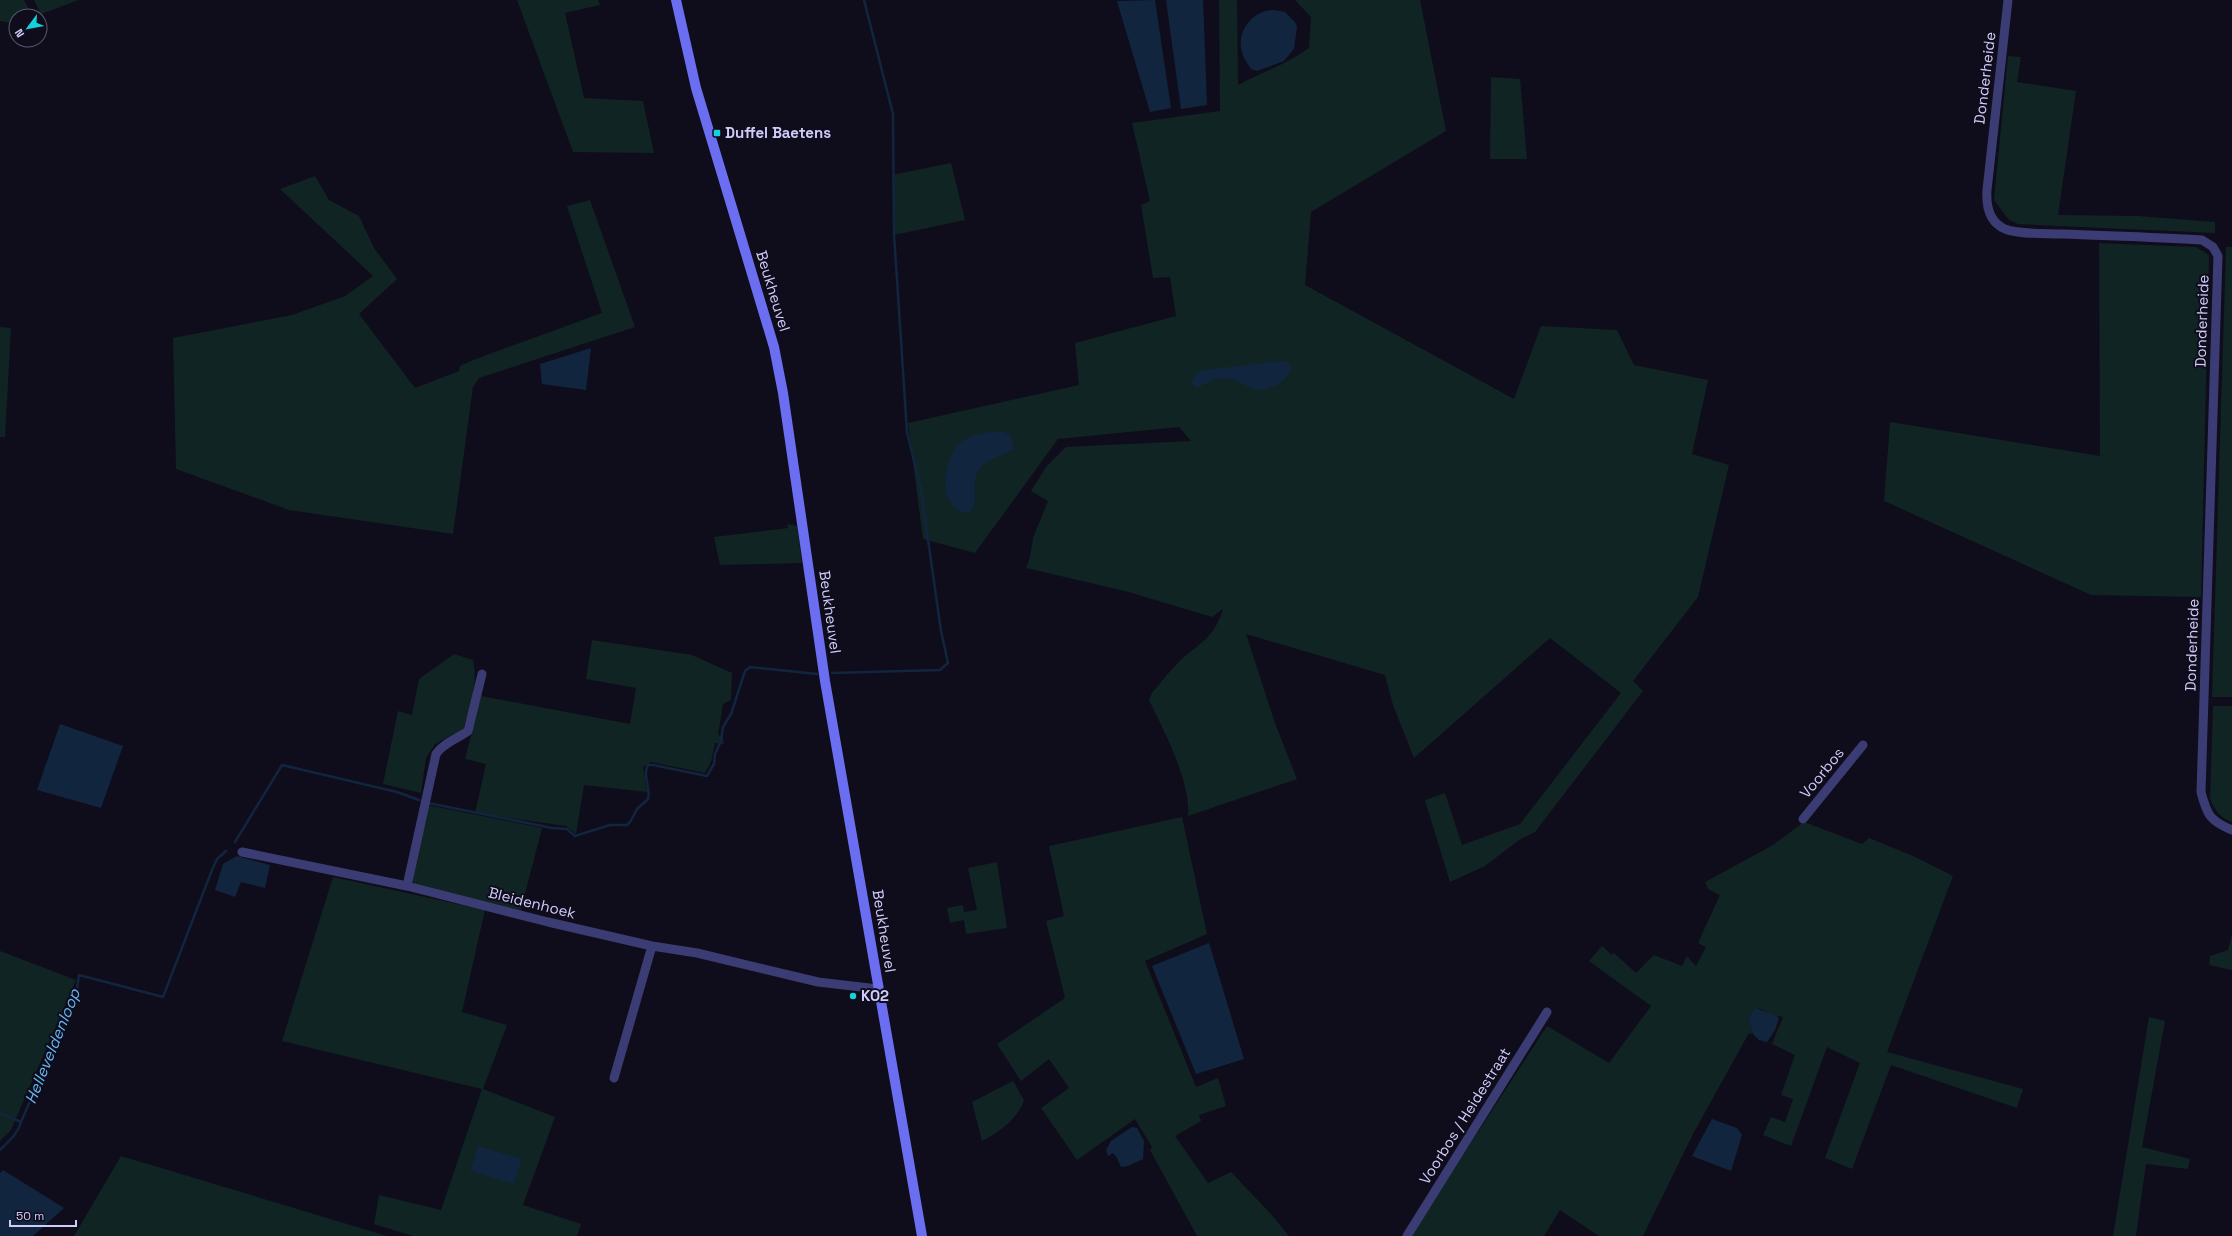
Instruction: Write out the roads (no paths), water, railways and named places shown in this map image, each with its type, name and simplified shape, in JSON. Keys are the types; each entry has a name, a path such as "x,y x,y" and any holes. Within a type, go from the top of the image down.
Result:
{"street":[{"name":"Beukheuvel","path":"676,0 698,95 774,347 783,393 825,681 922,1236"},
{"name":"Donderheide","path":"2008,0 1986,195 1989,212 1996,222 2005,229 2034,232 2202,240 2214,247 2218,256 2201,792 2210,818 2217,824 2232,830"},
{"path":"406,886 436,754 442,746 454,741 468,731 482,674"},
{"name":"Voorbos","path":"1803,819 1863,745"},
{"name":"Bleidenhoek","path":"242,852 406,886 652,946 697,953 818,982 878,989"},
{"path":"614,1078 652,946"},
{"name":"Voorbos / Heidestraat","path":"1407,1236 1547,1012"}],"water":[{"path":"1155,0 1171,108 1150,112 1117,1"},
{"path":"1166,0 1203,0 1207,105 1181,109"},
{"path":"1274,10 1285,12 1295,22 1297,27 1294,49 1284,61 1257,71 1251,69 1244,59 1242,52 1241,44 1244,29 1253,18 1259,14"},
{"path":"591,348 586,390 542,384 540,364"},
{"path":"1283,361 1289,363 1291,368 1289,373 1282,381 1271,388 1260,390 1248,387 1233,380 1225,379 1212,381 1197,388 1191,383 1195,374 1203,370"},
{"path":"1003,431 1011,436 1014,449 992,459 981,467 975,478 975,502 970,513 959,511 952,505 947,496 945,485 948,462 953,452 959,444 968,438 985,433"},
{"path":"60,724 123,746 101,808 37,790"},
{"path":"237,856 270,865 265,888 241,882 235,897 215,890 223,864"},
{"path":"1209,943 1244,1059 1196,1074 1152,966"},
{"path":"1756,1008 1777,1016 1779,1019 1775,1030 1767,1042 1759,1040 1753,1034 1748,1018"},
{"path":"1712,1119 1737,1128 1742,1135 1731,1171 1692,1156"},
{"path":"1132,1127 1137,1128 1144,1141 1143,1159 1128,1166 1121,1167 1113,1153 1108,1156 1106,1150 1111,1141"},
{"path":"478,1146 522,1159 514,1184 470,1171"},
{"path":"3,1170 64,1208 33,1236 0,1236 0,1173"}],"waterway":[{"path":"832,673 940,670 948,663 941,631 921,490 907,432 894,234 893,114 864,0"},
{"name":"Helleveldenloop","path":"428,803 552,828 567,829 575,836 610,825 627,825 637,809 648,799 649,795 646,777 646,769 648,765 707,776 714,764 715,754 721,741 723,727 731,714 745,671 750,667 817,674"},
{"name":"Helleveldenloop","path":"235,842 282,765 397,792 419,800"},
{"name":"Helleveldenloop","path":"0,1113 21,1122 76,995 79,975 163,997 212,870 217,859 226,851"},
{"path":"0,1150 15,1134 21,1122"}],"place":[{"name":"Duffel Baetens","path":"717,133"},
{"name":"KO2","path":"853,996"}]}
